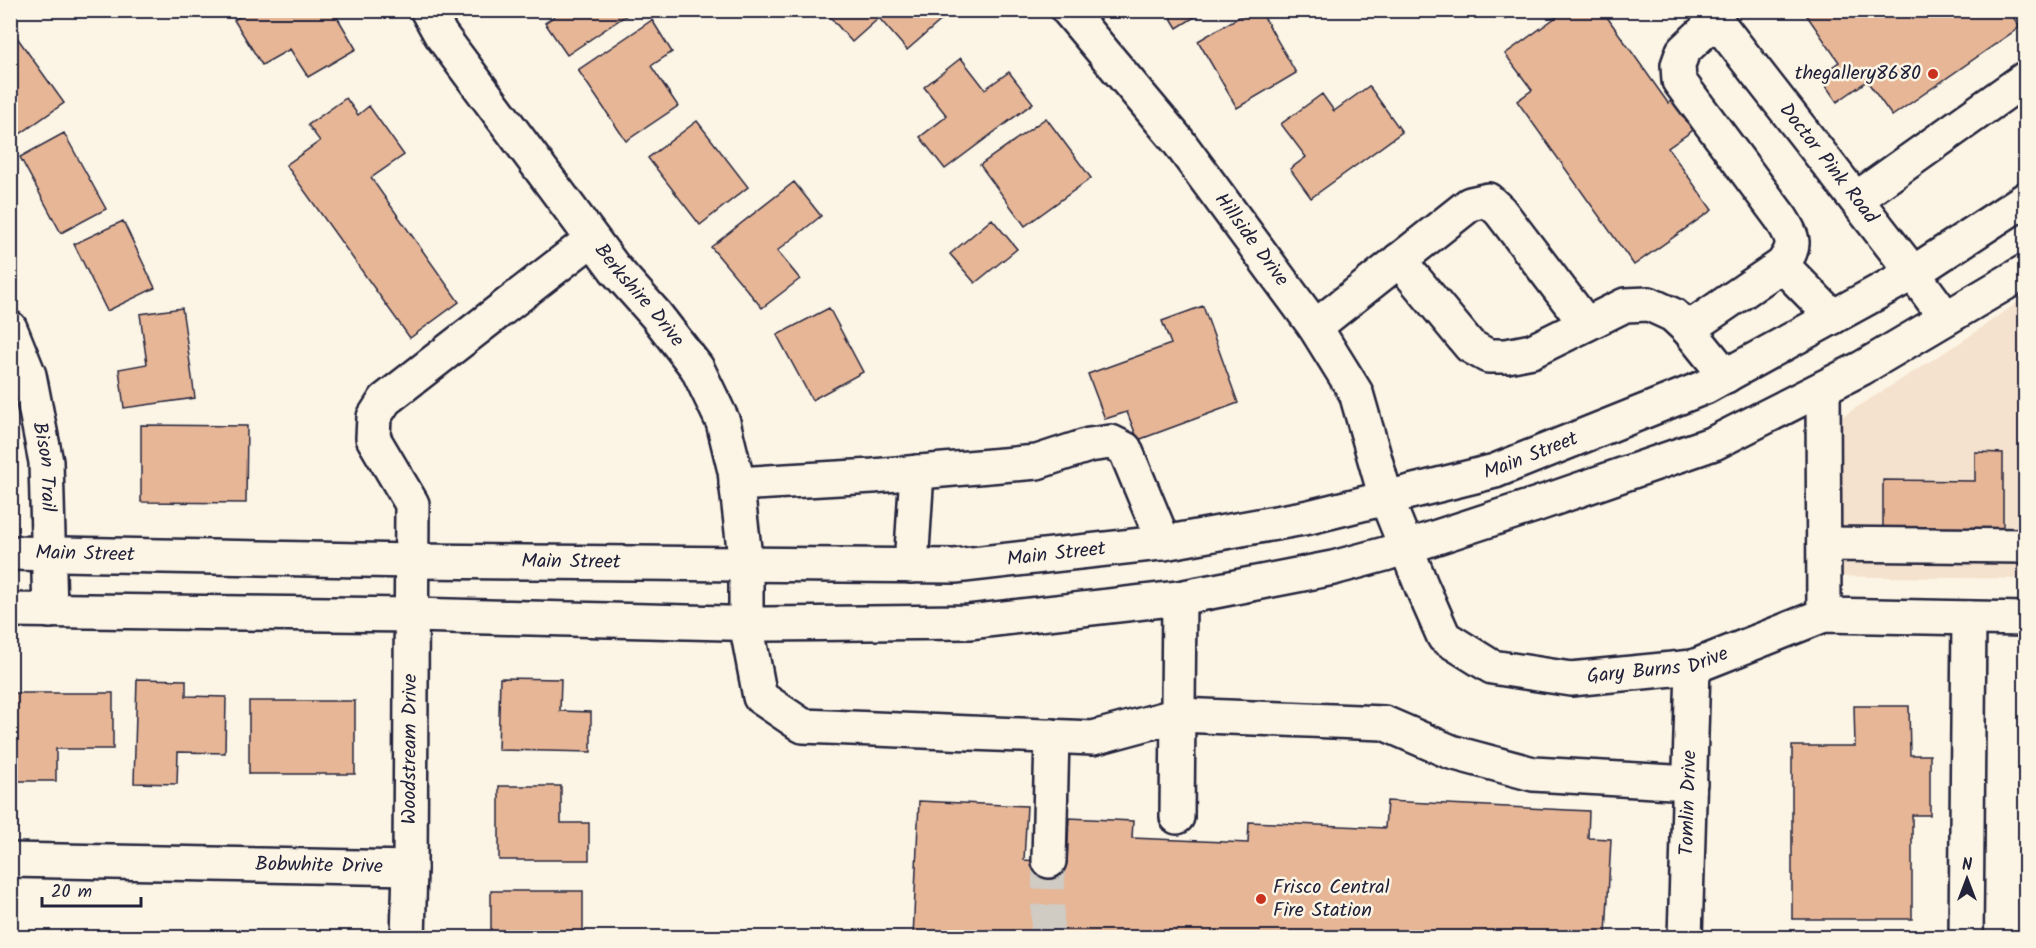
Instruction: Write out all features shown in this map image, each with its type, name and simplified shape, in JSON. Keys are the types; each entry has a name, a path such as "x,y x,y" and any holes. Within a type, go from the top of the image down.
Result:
{"main road":[{"name":"Berkshire Drive","path":"427,10 441,35 592,239 698,368 723,422 735,471 746,566 746,623 760,697 803,726 1093,738 1178,715 1384,723 1451,752 1533,774 1690,783"},
{"name":"Hillside Drive","path":"1068,10 1178,141 1315,327 1356,393 1386,498"},
{"path":"1688,329 1782,266 1792,252 1791,235 1782,218 1679,81 1678,64 1683,51 1712,15"},
{"name":"Doctor Pink Road","path":"1712,15 1946,318"},
{"path":"1856,199 2025,78"},
{"name":"Main Street","path":"10,553 746,566 955,566 1164,543 1309,517 1495,471 1705,387 1913,273 2025,199"},
{"path":"1315,327 1470,204 1488,200 1500,211 1586,324"},
{"name":"Woodstream Drive","path":"408,938 411,504 374,438 374,417 385,400 592,239"},
{"path":"1399,260 1470,346 1488,356 1507,356 1532,351 1624,305 1649,303 1673,315 1688,329 1726,376"},
{"path":"1782,266 1833,317"},
{"path":"10,610 412,615 746,623 969,622 1179,598 1333,568 1406,547 1714,443 1862,368 2025,271"},
{"name":"Bison Trail","path":"10,328 28,375 46,462 50,611"},
{"path":"1823,388 1824,615"},
{"path":"736,484 1037,462 1089,445 1111,442 1125,449 1164,543"},
{"path":"912,566 917,472"},
{"name":"Gary Burns Drive","path":"1386,498 1444,637 1492,667 1571,679 1693,667 1824,615 2025,619"},
{"path":"1824,544 2025,546"},
{"path":"1177,817 1179,598"},
{"path":"1965,938 1969,618"},
{"name":"Tomlin Drive","path":"1685,938 1693,667"},
{"path":"1049,861 1052,736"},
{"name":"Bobwhite Drive","path":"10,860 410,868"}],"shaded area":[{"path":"2025,297 2025,579 1809,576 1806,439 1961,342"}],"building":[{"path":"250,10 333,10 356,49 308,77 290,49 262,65 234,20"},
{"path":"563,10 634,10 567,55 545,23"},
{"path":"824,10 953,10 907,50 879,18 852,42"},
{"path":"1166,10 1206,10 1177,28"},
{"path":"1251,10 1260,10 1296,73 1237,108 1198,41"},
{"path":"1497,10 1516,10 1504,19"},
{"path":"1566,10 1602,10 1668,103 1684,92 1706,121 1668,148 1712,210 1634,265 1517,101 1532,90 1505,54"},
{"path":"1803,10 2008,10 2020,27 1892,116 1867,81 1837,102 1819,76 1839,62"},
{"path":"652,20 672,52 651,66 678,106 626,141 578,70"},
{"path":"16,36 64,103 10,141 10,40"},
{"path":"961,58 985,89 1009,72 1033,103 945,169 920,137 947,116 924,87"},
{"path":"1369,86 1402,132 1311,198 1290,169 1306,157 1281,124 1322,94 1334,111"},
{"path":"346,98 358,115 369,106 404,155 371,178 459,302 410,338 286,165 320,141 308,125"},
{"path":"1046,118 1091,178 1025,226 980,165"},
{"path":"697,121 748,187 700,225 648,158"},
{"path":"64,133 106,209 61,233 20,157"},
{"path":"794,182 821,216 777,251 800,279 762,308 711,247"},
{"path":"992,219 1017,249 975,283 950,254"},
{"path":"123,221 155,288 107,311 74,244"},
{"path":"1203,306 1238,403 1138,440 1127,412 1105,419 1088,374 1171,344 1162,321"},
{"path":"182,308 195,398 124,408 119,369 147,364 140,314"},
{"path":"829,308 863,372 812,400 777,335"},
{"path":"141,425 247,426 246,503 141,502"},
{"path":"1975,452 2003,453 2003,529 1883,529 1883,480 1975,481"},
{"path":"500,678 561,679 560,711 591,712 591,752 498,750"},
{"path":"137,679 186,680 186,696 226,697 225,753 178,752 177,784 134,783"},
{"path":"14,693 113,693 113,749 56,749 56,781 14,781"},
{"path":"249,701 355,701 355,774 249,774"},
{"path":"1854,706 1909,706 1910,755 1930,755 1930,815 1912,815 1912,919 1792,919 1792,746 1855,746"},
{"path":"499,786 561,786 561,823 589,823 589,860 499,860"},
{"name":"Frisco Central Fire Station","path":"919,801 1027,806 1024,860 1067,863 1069,818 1133,821 1132,838 1248,843 1249,822 1385,828 1387,801 1589,811 1588,838 1611,839 1606,935 1593,935 1593,938 913,938"},
{"path":"491,891 583,891 583,938 527,938 527,935 491,935"}],"tunnel":[{"path":"1047,938 1049,861"}],"place":[{"name":"thegallery8680","path":"1933,74"},
{"name":"Frisco Central Fire Station","path":"1261,899"}]}
